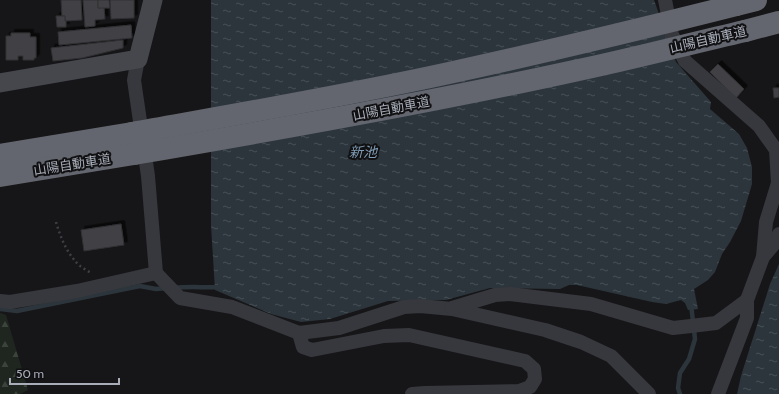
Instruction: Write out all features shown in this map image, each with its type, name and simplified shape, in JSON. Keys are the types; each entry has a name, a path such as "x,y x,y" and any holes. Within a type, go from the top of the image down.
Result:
{"highway":[{"name":"山陽自動車道","path":"0,155 278,107 448,74 591,42 746,3"},
{"name":"山陽自動車道","path":"0,176 262,132 422,103 576,71 779,22"}],"street":[{"path":"152,0 134,80 148,176 156,273 180,298 232,307 299,333 339,328 404,307 420,306 452,309 545,330 580,342 611,356 649,394"},
{"path":"666,0 672,35 685,61 759,126 776,150 778,183 766,222 763,257 747,300 748,318 718,394"},
{"path":"0,83 138,60"},
{"path":"763,257 775,243 779,234"},
{"path":"0,301 10,302 78,291 156,273"},
{"path":"452,309 495,295 510,294 591,304 673,328 716,323 747,300"},
{"path":"299,333 303,347 312,350 384,336 409,336 525,361 534,369 535,379 530,387 519,391 412,394"}],"path":[{"path":"56,222 59,234 76,263 98,278 102,285"}],"green space":[{"path":"0,313 6,315 28,390 20,394 0,394"}],"water":[{"name":"新池","path":"211,0 654,0 676,62 711,102 710,109 739,134 747,148 752,167 752,184 741,221 722,254 715,272 708,280 694,289 698,309 688,310 685,303 681,300 666,304 577,285 569,285 560,289 490,288 446,300 388,301 330,319 301,322 271,314 215,290 211,225"},
{"path":"779,264 779,394 737,394 741,376 770,284"}],"building":[{"path":"61,0 81,0 82,20 65,21 65,16 62,16"},
{"path":"83,0 98,0 98,8 104,7 105,19 95,20 95,26 85,27"},
{"path":"98,0 109,0 110,8 98,8"},
{"path":"110,0 134,0 134,18 111,19"},
{"path":"56,16 65,16 66,27 57,27"},
{"path":"131,25 132,38 59,45 58,32"},
{"path":"11,33 30,33 30,37 36,37 36,58 34,58 34,60 23,60 23,56 18,56 18,60 6,60 6,36 11,36"},
{"path":"123,40 123,48 82,58 53,61 51,48"},
{"path":"718,64 744,89 736,98 710,72"},
{"path":"773,88 779,88 779,97 774,98"},
{"path":"121,224 124,245 84,251 81,230"}],"waterway":[{"path":"0,309 17,311 140,286 156,289 167,288"},
{"path":"174,288 221,287"},
{"path":"680,394 678,388 680,373 689,359 695,339 691,304"}]}
